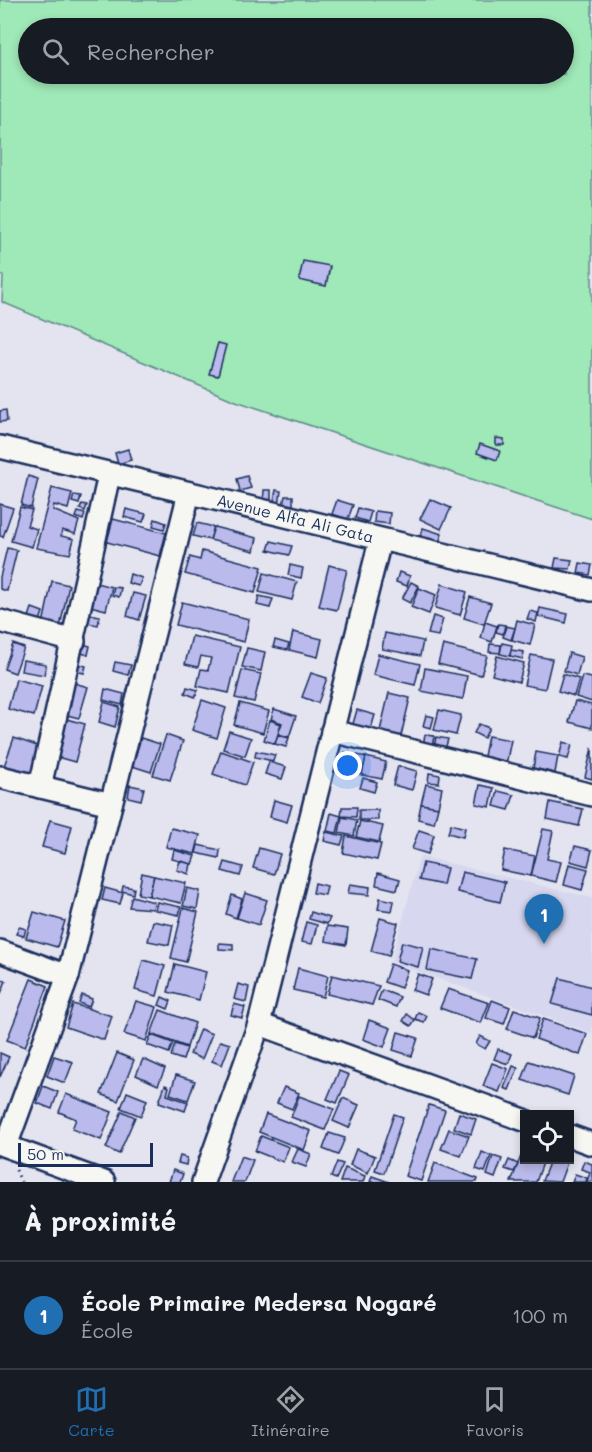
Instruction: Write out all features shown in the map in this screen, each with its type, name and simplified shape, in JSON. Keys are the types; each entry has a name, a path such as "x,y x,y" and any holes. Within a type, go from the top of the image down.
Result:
{"street":[{"name":"Avenue Alfa Ali Gata","path":"0,447 380,541 592,590"},
{"path":"40,787 109,475"},
{"path":"104,1182 3,1145 68,976 189,493"},
{"path":"203,1182 259,1024 380,541"},
{"path":"0,621 74,641"},
{"path":"332,731 592,795"},
{"path":"0,777 111,804"},
{"path":"0,951 68,976"},
{"path":"259,1024 520,1118"},
{"path":"574,1137 592,1144"}],"shaded area":[{"path":"420,856 592,898 592,1033 391,962"}],"green space":[{"path":"0,0 592,0 592,519 233,400 2,302 3,276 0,275"}],"building":[{"path":"303,261 330,266 326,286 299,280"},
{"path":"218,343 226,345 218,376 209,374"},
{"path":"6,410 7,421 0,422 0,411"},
{"path":"496,438 504,439 504,445 496,445"},
{"path":"480,444 500,451 497,460 477,453"},
{"path":"128,449 131,460 118,464 115,453"},
{"path":"28,476 38,479 31,508 21,505"},
{"path":"247,476 251,488 240,491 237,479"},
{"path":"52,488 72,493 68,509 54,505 53,510 79,521 75,534 62,530 61,536 74,539 70,554 36,548"},
{"path":"264,490 271,490 271,503 263,503"},
{"path":"276,490 281,491 279,506 273,505"},
{"path":"74,495 81,496 79,504 72,502"},
{"path":"285,496 293,496 293,506 283,505"},
{"path":"430,499 451,508 441,529 420,519"},
{"path":"337,500 353,505 348,519 332,514"},
{"path":"0,504 13,508 3,537 0,536"},
{"path":"82,504 87,505 85,511 80,509"},
{"path":"20,507 32,510 27,526 37,529 32,547 11,541"},
{"path":"358,508 371,512 368,522 355,518"},
{"path":"126,509 146,514 143,522 124,517"},
{"path":"375,511 390,513 389,524 374,522"},
{"path":"78,512 85,514 83,520 76,517"},
{"path":"113,519 166,533 160,556 107,542"},
{"path":"155,519 166,523 164,529 153,526"},
{"path":"197,523 214,527 210,540 193,536"},
{"path":"214,527 257,538 254,551 210,540"},
{"path":"423,528 442,534 438,546 419,540"},
{"path":"271,541 292,546 289,555 268,550"},
{"path":"7,548 17,550 7,591 0,589 0,577"},
{"path":"202,551 262,567 255,593 185,574 190,557 200,560"},
{"path":"556,558 572,560 570,569 554,568"},
{"path":"580,563 592,565 590,575 578,573"},
{"path":"290,565 303,568 301,578 288,575"},
{"path":"329,565 347,570 337,610 319,606"},
{"path":"399,572 410,576 407,586 396,582"},
{"path":"264,573 297,582 292,600 259,592"},
{"path":"130,574 142,578 139,586 128,583"},
{"path":"52,581 69,585 60,627 43,624"},
{"path":"411,582 419,586 410,603 402,599"},
{"path":"96,583 112,587 106,610 90,606"},
{"path":"442,584 467,592 460,615 435,608"},
{"path":"114,587 121,588 119,597 112,595"},
{"path":"419,588 436,595 429,614 411,607"},
{"path":"133,593 146,596 139,620 127,616"},
{"path":"259,596 273,599 270,608 257,605"},
{"path":"470,597 491,603 484,624 464,618"},
{"path":"182,602 249,619 244,642 176,625"},
{"path":"32,608 43,612 40,621 29,617"},
{"path":"540,608 568,614 566,623 538,616"},
{"path":"530,611 538,613 536,622 527,619"},
{"path":"89,614 100,616 98,625 87,623"},
{"path":"433,616 443,619 438,636 428,634"},
{"path":"517,620 535,625 530,645 512,640"},
{"path":"485,622 497,626 492,642 481,638"},
{"path":"498,624 505,625 503,634 496,632"},
{"path":"506,626 515,628 511,640 503,637"},
{"path":"293,632 322,639 318,657 289,650"},
{"path":"385,633 423,641 420,656 382,649"},
{"path":"192,636 240,647 229,693 197,686 201,669 208,670 211,658 201,656 198,667 185,664"},
{"path":"275,640 289,644 287,650 273,647"},
{"path":"80,643 90,646 88,655 78,652"},
{"path":"502,643 512,645 510,656 500,654"},
{"path":"13,644 24,648 15,673 4,669"},
{"path":"490,644 501,645 500,653 489,652"},
{"path":"443,645 487,656 481,675 438,664"},
{"path":"247,648 265,652 261,671 242,667"},
{"path":"511,650 524,652 523,659 510,656"},
{"path":"569,653 582,657 577,675 564,671"},
{"path":"378,654 420,664 415,685 373,675"},
{"path":"531,655 552,659 545,689 524,685"},
{"path":"497,656 524,663 519,682 492,675"},
{"path":"23,660 46,664 44,675 21,671"},
{"path":"115,662 131,665 128,675 113,671"},
{"path":"77,664 86,666 84,673 75,671"},
{"path":"425,668 467,676 463,699 421,691"},
{"path":"242,670 261,674 254,702 235,698"},
{"path":"311,673 327,678 318,703 302,697"},
{"path":"563,674 579,679 574,696 558,691"},
{"path":"582,676 592,678 592,702 576,697"},
{"path":"16,679 42,686 34,716 8,709"},
{"path":"71,682 88,687 79,718 63,714"},
{"path":"187,687 198,690 195,697 185,693"},
{"path":"105,689 124,694 122,705 103,700"},
{"path":"389,693 410,698 400,740 379,735"},
{"path":"202,700 226,708 217,738 192,730"},
{"path":"575,701 592,705 592,728 569,722"},
{"path":"104,702 120,707 115,727 99,722"},
{"path":"240,703 269,711 263,733 234,725"},
{"path":"274,709 296,716 289,737 278,734 282,723 271,719"},
{"path":"357,710 375,715 370,732 352,727"},
{"path":"439,710 461,715 456,735 434,730"},
{"path":"426,715 434,717 431,728 423,726"},
{"path":"63,718 85,724 75,762 53,756"},
{"path":"270,720 281,724 275,744 264,740"},
{"path":"479,724 489,728 484,738 474,733"},
{"path":"229,731 251,738 245,756 223,749"},
{"path":"166,735 183,741 170,780 153,775"},
{"path":"278,735 289,738 286,747 275,744"},
{"path":"425,735 434,736 432,747 423,745"},
{"path":"488,736 511,740 506,765 483,761"},
{"path":"436,737 448,739 445,750 434,747"},
{"path":"14,738 43,748 32,776 4,766"},
{"path":"141,738 160,744 151,772 132,766"},
{"path":"563,742 572,745 568,759 559,757"},
{"path":"592,748 592,779 585,777"},
{"path":"221,751 253,762 245,785 213,774"},
{"path":"256,751 275,755 273,761 255,757"},
{"path":"345,752 366,757 362,775 341,770"},
{"path":"536,752 558,756 555,773 533,768"},
{"path":"366,757 386,762 382,779 362,775"},
{"path":"269,762 286,767 282,779 265,774"},
{"path":"398,766 417,771 412,790 393,785"},
{"path":"429,773 440,775 439,783 428,782"},
{"path":"363,778 377,782 374,792 360,788"},
{"path":"426,784 442,788 438,807 421,804"},
{"path":"130,785 144,788 141,800 128,797"},
{"path":"480,785 494,788 490,807 476,804"},
{"path":"498,791 514,795 509,810 494,806"},
{"path":"274,800 292,805 287,822 270,817"},
{"path":"550,802 583,809 579,826 547,819"},
{"path":"421,804 438,807 434,823 418,819"},
{"path":"342,807 357,807 356,817 341,816"},
{"path":"359,810 378,810 378,820 359,820"},
{"path":"331,813 341,816 337,833 327,831"},
{"path":"342,817 357,820 354,836 339,833"},
{"path":"50,820 72,826 65,853 42,847"},
{"path":"360,821 383,826 379,842 356,837"},
{"path":"451,824 465,828 463,837 448,833"},
{"path":"171,828 200,835 195,854 166,847"},
{"path":"543,829 553,831 547,859 561,862 556,882 531,876"},
{"path":"419,830 434,835 428,854 412,849"},
{"path":"326,832 344,836 341,845 324,841"},
{"path":"346,836 381,844 377,860 343,853"},
{"path":"198,845 220,850 219,858 196,853"},
{"path":"575,846 592,850 588,866 570,861"},
{"path":"259,848 280,854 274,874 253,868"},
{"path":"174,850 195,856 192,864 172,859"},
{"path":"505,850 535,856 531,876 501,870"},
{"path":"180,861 191,864 189,874 177,870"},
{"path":"225,862 243,867 240,876 222,871"},
{"path":"423,863 447,868 443,885 419,880"},
{"path":"569,864 588,869 582,890 564,885"},
{"path":"462,872 505,882 500,902 457,892"},
{"path":"142,873 154,876 149,896 138,894"},
{"path":"378,873 400,879 397,890 376,885"},
{"path":"154,876 186,883 181,903 149,896"},
{"path":"315,883 327,886 325,895 313,893"},
{"path":"350,884 370,887 369,895 348,893"},
{"path":"123,886 134,888 133,894 122,891"},
{"path":"105,888 123,893 120,904 102,900"},
{"path":"187,888 200,891 197,909 183,906"},
{"path":"245,893 267,900 259,925 237,918"},
{"path":"232,895 242,899 236,918 226,914"},
{"path":"132,896 154,902 153,909 129,907"},
{"path":"380,898 394,901 392,911 378,909"},
{"path":"157,902 181,907 179,915 155,910"},
{"path":"183,908 198,912 186,962 171,958"},
{"path":"34,912 65,921 57,947 26,938"},
{"path":"311,912 330,918 327,924 309,919"},
{"path":"380,918 398,923 389,956 371,951"},
{"path":"153,921 173,925 169,945 148,941"},
{"path":"306,922 317,925 312,944 301,942"},
{"path":"327,926 348,929 346,945 325,941"},
{"path":"19,927 26,929 24,936 16,934"},
{"path":"402,942 423,947 418,967 397,961"},
{"path":"219,943 233,944 233,950 219,949"},
{"path":"431,949 477,959 472,979 427,970"},
{"path":"143,960 165,966 157,996 135,990"},
{"path":"175,964 206,972 199,1000 168,992"},
{"path":"390,964 407,970 401,988 384,982"},
{"path":"298,968 328,976 323,997 293,990"},
{"path":"418,974 432,979 426,995 412,990"},
{"path":"332,975 379,986 372,1005 327,994"},
{"path":"560,978 592,987 592,1015 552,1004"},
{"path":"0,979 6,981 0,996"},
{"path":"31,979 48,986 25,1047 7,1040"},
{"path":"238,984 249,987 246,1002 234,999"},
{"path":"448,989 489,1003 481,1023 440,1008"},
{"path":"382,990 400,997 396,1007 378,1000"},
{"path":"82,995 92,999 89,1007 79,1003"},
{"path":"162,997 171,1001 168,1009 159,1005"},
{"path":"492,1000 510,1007 504,1024 486,1018"},
{"path":"136,1001 157,1007 146,1041 124,1034"},
{"path":"73,1004 112,1016 104,1040 66,1027"},
{"path":"234,1004 245,1007 242,1018 231,1015"},
{"path":"514,1009 540,1018 533,1038 507,1029"},
{"path":"160,1010 195,1023 187,1047 151,1034"},
{"path":"418,1012 427,1016 424,1022 415,1019"},
{"path":"407,1014 415,1020 411,1026 403,1021"},
{"path":"543,1019 587,1034 580,1055 536,1039"},
{"path":"369,1020 391,1028 384,1047 363,1039"},
{"path":"200,1029 212,1034 202,1059 190,1054"},
{"path":"398,1032 418,1038 412,1056 393,1050"},
{"path":"151,1035 173,1043 169,1053 147,1045"},
{"path":"480,1036 490,1041 485,1049 476,1044"},
{"path":"220,1041 230,1044 222,1065 212,1061"},
{"path":"175,1044 187,1048 183,1060 171,1056"},
{"path":"498,1049 512,1054 508,1064 494,1059"},
{"path":"0,1053 9,1057 0,1077"},
{"path":"117,1053 134,1060 118,1101 101,1094"},
{"path":"54,1056 73,1062 65,1083 47,1076"},
{"path":"143,1059 165,1069 158,1085 136,1075"},
{"path":"529,1061 574,1076 568,1095 522,1080"},
{"path":"492,1063 508,1069 499,1092 483,1086"},
{"path":"513,1066 518,1068 509,1090 504,1088"},
{"path":"339,1071 349,1075 337,1103 327,1099"},
{"path":"176,1075 195,1081 188,1100 170,1094"},
{"path":"165,1085 169,1087 167,1095 188,1102 185,1111 159,1102"},
{"path":"43,1086 58,1092 52,1109 37,1103"},
{"path":"284,1087 299,1093 292,1109 277,1103"},
{"path":"127,1092 147,1100 141,1116 121,1108"},
{"path":"66,1094 112,1112 101,1140 72,1129 76,1119 59,1112"},
{"path":"299,1096 334,1109 325,1130 291,1117"},
{"path":"343,1098 359,1105 349,1128 333,1121"},
{"path":"429,1105 445,1110 421,1181 405,1176"},
{"path":"122,1111 135,1117 119,1154 106,1148"},
{"path":"459,1113 476,1119 471,1134 454,1128"},
{"path":"266,1114 311,1131 304,1150 259,1132"},
{"path":"394,1114 403,1117 384,1173 375,1170"},
{"path":"449,1129 469,1136 461,1156 441,1149"},
{"path":"329,1133 345,1138 338,1155 323,1149"},
{"path":"261,1136 289,1147 283,1162 255,1151"},
{"path":"298,1149 311,1154 306,1167 292,1162"},
{"path":"356,1149 375,1156 368,1173 350,1165"},
{"path":"482,1152 491,1156 485,1172 476,1169"},
{"path":"180,1156 187,1158 186,1165 178,1163"},
{"path":"241,1156 253,1160 245,1182 231,1182"},
{"path":"493,1156 502,1159 495,1178 487,1175"},
{"path":"520,1159 520,1164 543,1164 536,1182 511,1182"},
{"path":"509,1160 518,1164 514,1172 505,1169"},
{"path":"584,1161 592,1164 592,1182 587,1182 590,1172 581,1169"},
{"path":"337,1162 343,1164 336,1179 331,1177"},
{"path":"435,1163 478,1179 477,1182 428,1182"},
{"path":"548,1164 567,1164 560,1182 542,1181"},
{"path":"345,1168 365,1176 363,1182 340,1182"},
{"path":"173,1170 183,1174 180,1182 169,1182"},
{"path":"575,1174 587,1178 586,1182 572,1182"},
{"path":"372,1176 389,1182 370,1182"}],"place":[{"name":"École Primaire Medersa Nogaré","path":"544,944"}]}
